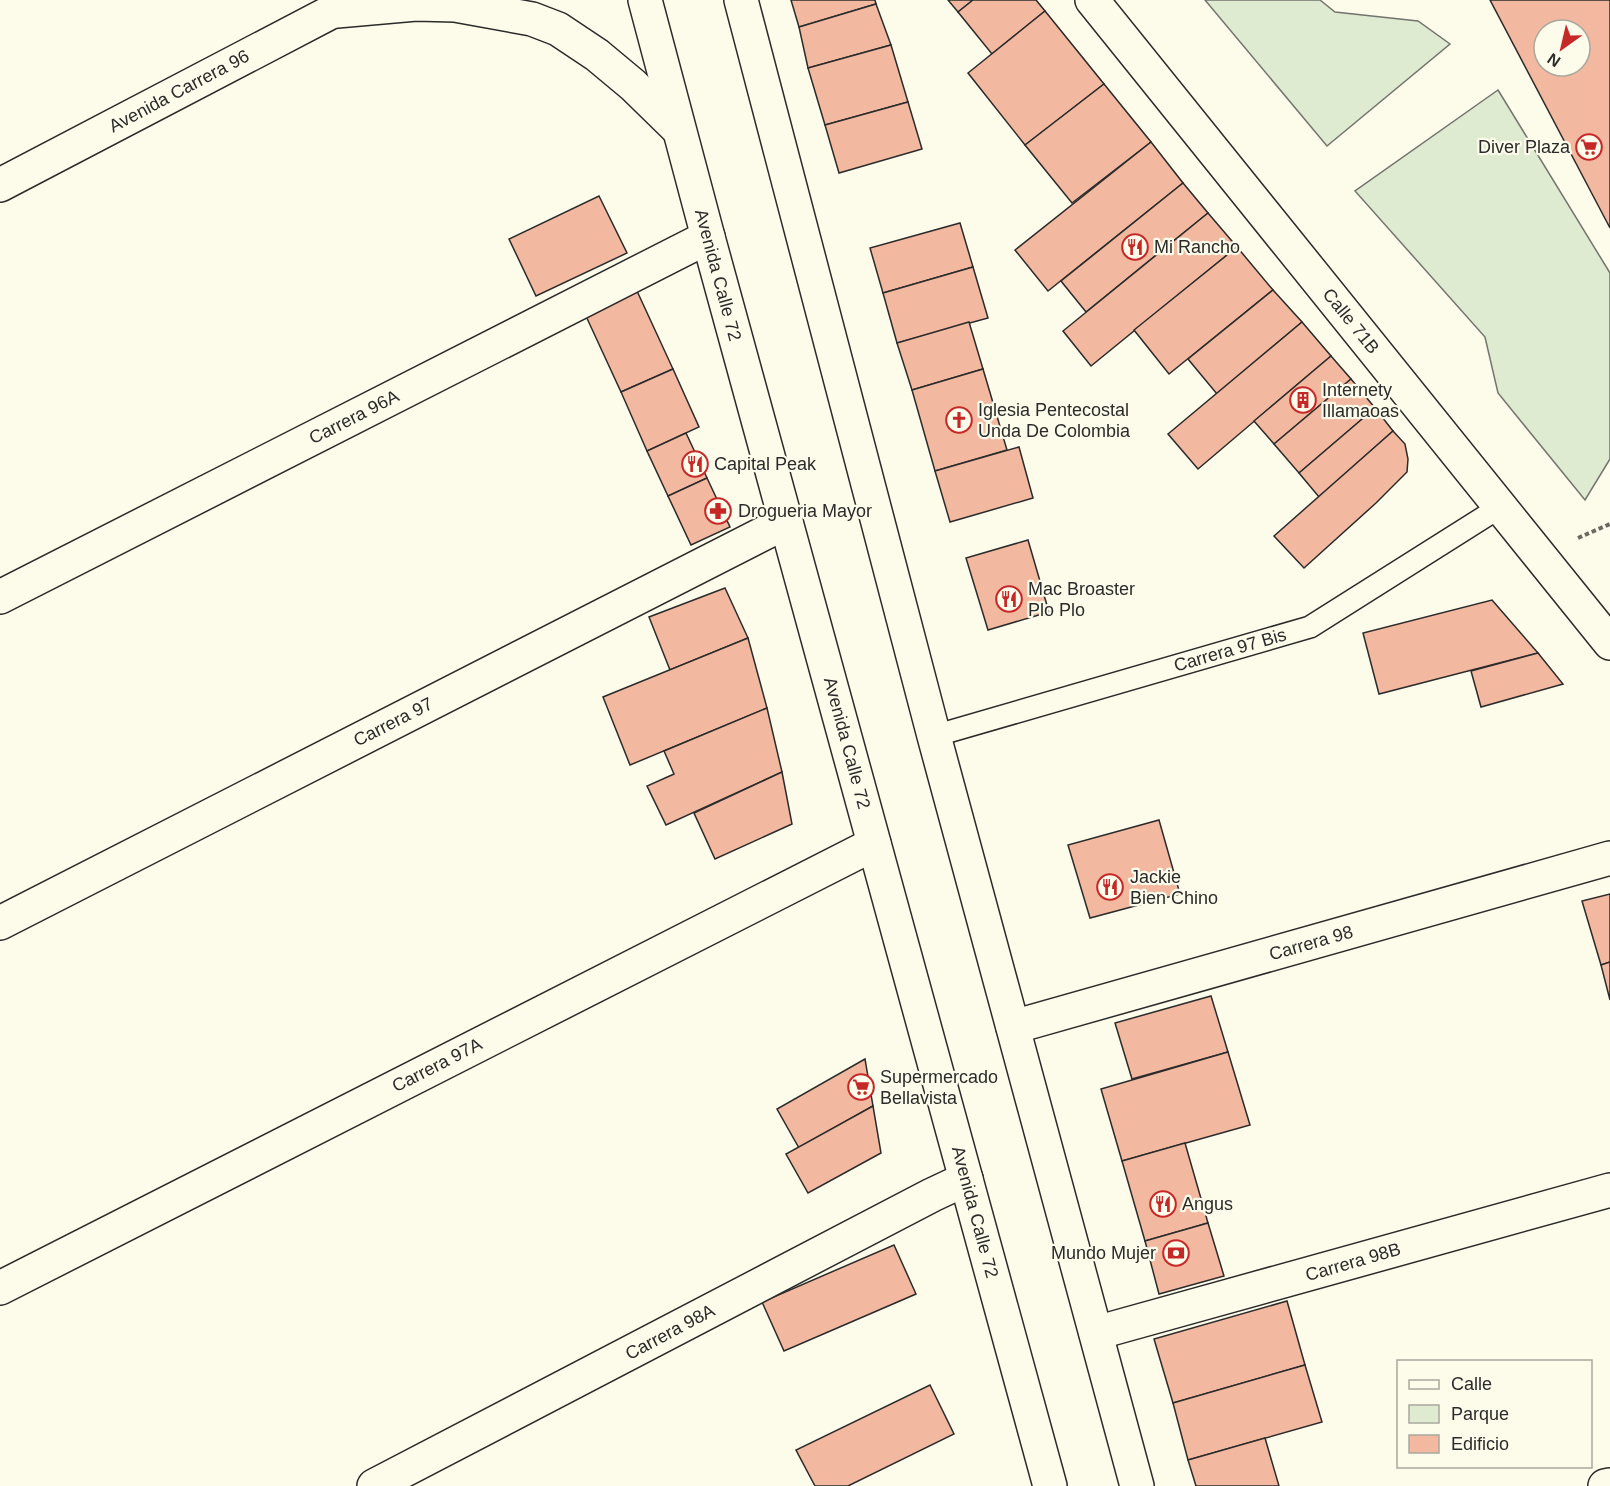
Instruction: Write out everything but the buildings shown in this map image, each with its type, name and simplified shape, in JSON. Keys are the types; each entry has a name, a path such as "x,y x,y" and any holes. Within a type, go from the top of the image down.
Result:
{"street":[{"name":"Avenida Calle 72","path":"645,0 1050,1486"},
{"path":"741,0 934,736 1137,1486"},
{"name":"Calle 71B","path":"1092,0 1610,643"},
{"path":"346,6 455,5 532,19 558,29 597,55 633,85 679,130"},
{"name":"Avenida Carrera 96","path":"0,185 346,6"},
{"name":"Carrera 96A","path":"0,597 708,237"},
{"name":"Carrera 97","path":"0,923 786,522"},
{"name":"Carrera 97A","path":"0,1288 874,844"},
{"name":"Carrera 98","path":"1013,1027 1610,858"},
{"name":"Carrera 98A","path":"374,1486 966,1179"},
{"name":"Carrera 98B","path":"1096,1334 1610,1190"},
{"path":"1605,1486 1610,1485"}],"lane":[{"name":"Carrera 97 Bis","path":"934,736 1310,627 1500,507"}],"green space":[{"path":"1205,0 1320,0 1335,12 1418,21 1450,44 1327,146"},
{"path":"1498,90 1610,273 1610,459 1585,500 1498,393 1485,337 1355,191"}],"place":[{"name":"Diver Plaza","path":"1589,147"},
{"name":"Mi Rancho","path":"1135,247"},
{"name":"Internety Illamaoas","path":"1303,400"},
{"name":"Iglesia Pentecostal Unda De Colombia","path":"959,420"},
{"name":"Capital Peak","path":"695,464"},
{"name":"Drogueria Mayor","path":"718,511"},
{"name":"Mac Broaster Plo Plo","path":"1009,599"},
{"name":"Jackie Bien Chino","path":"1110,887"},
{"name":"Supermercado Bellavista","path":"861,1087"},
{"name":"Angus","path":"1163,1204"},
{"name":"Mundo Mujer","path":"1176,1253"}]}
